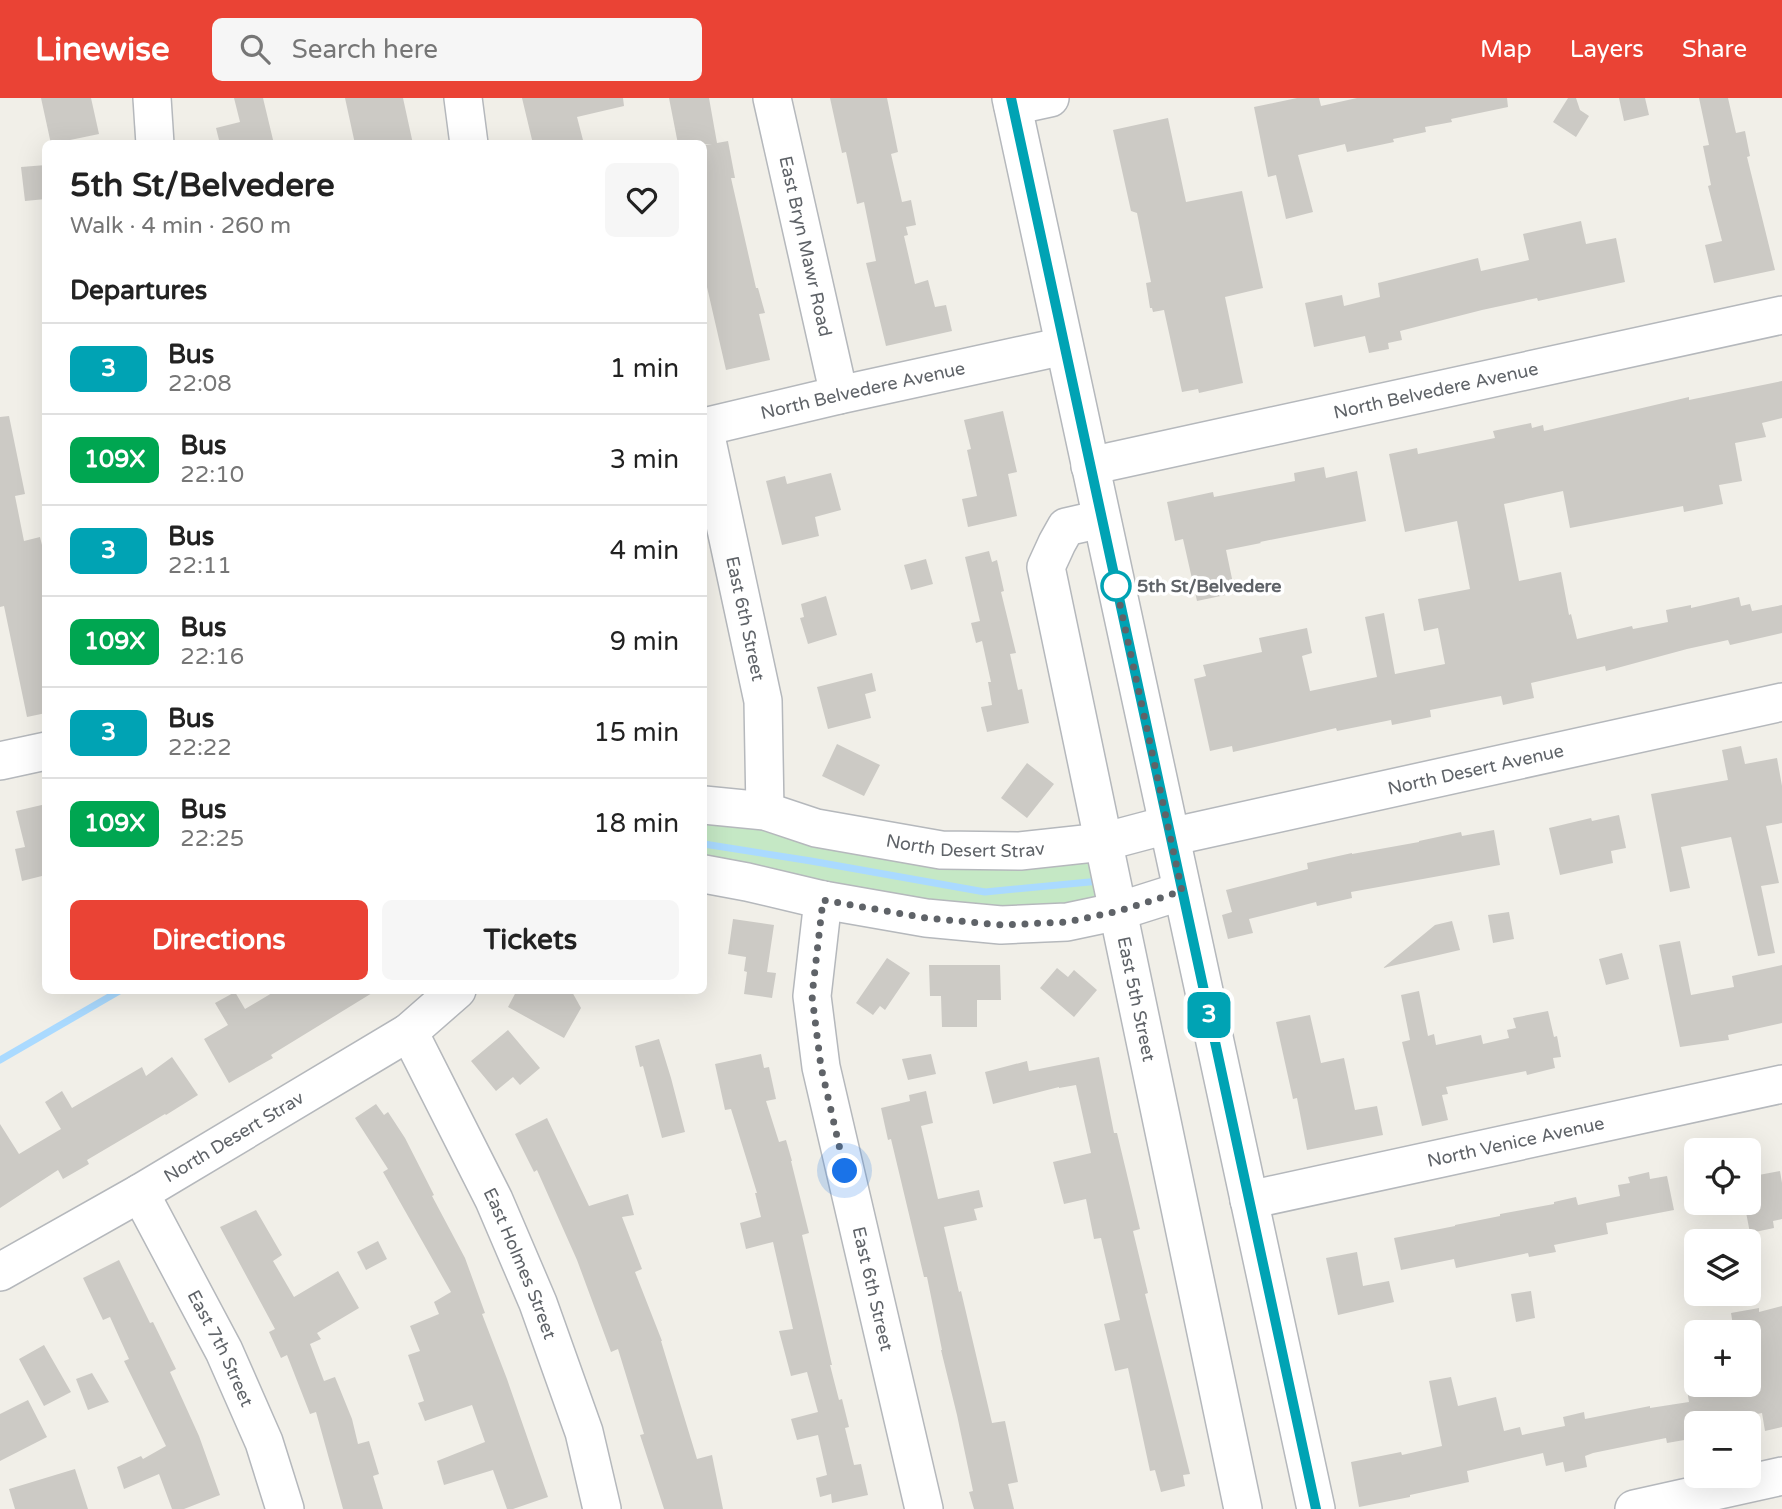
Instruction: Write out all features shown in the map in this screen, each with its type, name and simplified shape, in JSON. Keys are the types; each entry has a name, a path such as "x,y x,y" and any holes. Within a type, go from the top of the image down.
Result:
{"street":[{"path":"152,98 155,140"},
{"path":"463,98 468,140"},
{"name":"East Bryn Mawr Road","path":"772,98 839,395"},
{"path":"1050,98 1012,102 1316,1509"},
{"name":"North Belvedere Avenue","path":"1090,466 1782,315"},
{"name":"North Belvedere Avenue","path":"707,426 1064,346"},
{"name":"East 6th Street","path":"707,441 763,701 765,811"},
{"name":"East 5th Street","path":"1101,519 1066,527 1046,567 1244,1509"},
{"name":"North Desert Avenue","path":"1169,831 1782,702"},
{"path":"0,761 42,752"},
{"name":"North Desert Strav","path":"707,805 765,811 816,828 941,849 1020,851 1103,842 1169,831"},
{"path":"707,875 823,900 926,918 1002,925 1067,922 1119,911 1182,891"},
{"name":"East 6th Street","path":"823,900 812,996 821,1067 924,1509"},
{"name":"North Desert Strav","path":"0,1272 140,1193 409,1032 452,994"},
{"name":"East Holmes Street","path":"409,1032 494,1200 538,1303 584,1432 602,1509"},
{"name":"North Venice Avenue","path":"1249,1200 1782,1084"},
{"name":"East 7th Street","path":"140,1193 224,1351 264,1442 285,1509"},
{"path":"1634,1509 1782,1476"}],"green space":[{"path":"707,815 1098,864 1101,900 986,913 707,866"}],"building":[{"path":"41,98 91,98 99,134 70,140 50,140"},
{"path":"234,98 263,98 273,140 219,140 216,128 240,122"},
{"path":"345,98 403,98 412,140 354,140"},
{"path":"522,98 623,98 624,106 577,117 583,140 532,140"},
{"path":"669,98 709,98 717,143 728,141 735,178 731,178 756,288 765,313 759,314 770,360 726,370 707,287 707,145 712,144 707,144 707,140 677,140"},
{"path":"830,98 887,98 898,152 891,154 902,202 911,200 916,225 906,227 908,235 904,236 915,284 928,280 935,307 946,305 952,331 886,346 866,263 876,261 864,202 857,204 846,152 842,153"},
{"path":"1297,98 1319,98 1321,106 1357,98 1507,98 1508,107 1451,119 1452,122 1425,127 1426,132 1393,139 1394,142 1347,152 1345,144 1298,155 1313,212 1286,219 1276,175 1268,177 1254,107"},
{"path":"1568,98 1576,98 1580,110 1589,116 1576,137 1553,122"},
{"path":"1619,98 1645,98 1649,115 1624,121"},
{"path":"1699,98 1728,98 1736,133 1745,131 1750,156 1747,157 1775,270 1714,283 1705,245 1722,241 1708,186 1711,185 1703,146 1709,145"},
{"path":"1168,118 1186,202 1242,191 1263,288 1225,297 1243,383 1199,393 1198,389 1182,392 1164,310 1153,312 1150,308 1146,283 1151,282 1137,213 1131,211 1113,130"},
{"path":"42,165 42,199 25,201 21,167"},
{"path":"1581,221 1586,244 1616,238 1625,282 1538,301 1537,298 1400,331 1402,340 1388,343 1389,349 1369,353 1365,336 1314,347 1305,303 1342,295 1344,306 1380,297 1378,283 1478,258 1481,271 1529,260 1523,234"},
{"path":"1782,381 1782,418 1762,423 1766,437 1735,443 1742,481 1719,485 1723,504 1684,512 1683,506 1570,528 1563,491 1504,504 1519,581 1561,572 1569,615 1571,614 1577,639 1632,626 1633,629 1668,622 1666,610 1691,605 1691,608 1739,597 1741,606 1750,604 1752,611 1782,605 1782,633 1730,645 1728,640 1606,671 1605,666 1531,683 1534,698 1503,705 1501,696 1430,710 1431,717 1392,725 1391,720 1337,731 1336,728 1233,752 1232,746 1210,751 1194,679 1206,676 1203,665 1262,652 1259,638 1307,628 1312,653 1302,656 1310,691 1377,677 1365,617 1384,613 1395,674 1445,664 1438,628 1424,631 1418,599 1470,589 1457,521 1405,532 1389,454 1417,448 1418,454 1495,438 1493,431 1531,423 1532,428 1543,425 1544,431 1689,397 1689,400"},
{"path":"1003,411 1017,472 1008,474 1017,516 968,527 962,499 977,496 967,450 971,449 964,420"},
{"path":"9,416 25,494 15,496 24,541 40,537 42,545 42,714 27,717 4,606 0,607 0,417"},
{"path":"1324,467 1326,478 1357,471 1366,521 1226,550 1235,593 1197,601 1183,539 1175,541 1167,502 1213,492 1214,497 1295,481 1294,473"},
{"path":"831,473 841,510 815,517 819,536 782,545 766,481 785,476 787,484"},
{"path":"989,551 992,562 997,560 1004,591 1001,592 1016,653 1010,654 1018,690 1022,689 1029,723 987,732 981,707 992,705 988,682 991,682 982,641 976,643 971,623 980,621 965,557"},
{"path":"926,559 933,584 911,590 904,565"},
{"path":"826,596 837,635 808,644 800,618 804,617 801,604"},
{"path":"872,673 876,691 865,694 871,718 828,729 817,687"},
{"path":"837,744 880,765 864,796 822,776"},
{"path":"1741,746 1745,764 1777,758 1782,786 1782,823 1766,826 1779,883 1761,886 1775,953 1758,956 1731,837 1681,847 1690,888 1670,892 1651,794 1728,780 1722,750"},
{"path":"1027,763 1054,784 1027,818 1001,798"},
{"path":"42,805 42,876 22,881 15,849 25,847 16,811"},
{"path":"1619,815 1626,848 1611,851 1613,863 1560,875 1549,828 1591,818 1592,821"},
{"path":"1494,830 1500,865 1351,892 1352,898 1317,906 1316,902 1249,919 1253,933 1228,939 1222,915 1232,912 1226,890 1308,869 1307,863 1461,832 1462,836"},
{"path":"1509,912 1514,939 1493,943 1488,915"},
{"path":"733,919 774,925 767,972 776,973 772,998 744,994 746,957 728,954"},
{"path":"1452,921 1460,950 1383,968 1435,925"},
{"path":"1680,941 1691,995 1734,987 1732,976 1782,965 1782,1023 1728,1035 1729,1040 1680,1047 1659,945"},
{"path":"1622,953 1629,979 1606,985 1599,959"},
{"path":"887,958 910,973 885,1010 880,1006 873,1015 856,1003"},
{"path":"929,965 1000,965 1001,1000 977,1000 977,1027 942,1027 941,996 930,996"},
{"path":"1057,968 1068,977 1074,970 1097,990 1074,1017 1040,988"},
{"path":"1419,991 1428,1036 1434,1034 1436,1045 1481,1035 1483,1044 1509,1038 1507,1030 1516,1028 1513,1018 1548,1011 1561,1057 1553,1058 1555,1068 1446,1087 1448,1094 1442,1095 1448,1120 1422,1126 1402,1042 1410,1040 1401,995"},
{"path":"236,994 245,1009 270,994 370,994 271,1055 273,1058 229,1083 204,1039 228,1025 215,1003"},
{"path":"515,994 573,994 581,1008 564,1038 508,1007"},
{"path":"1310,1015 1321,1063 1344,1058 1355,1110 1377,1106 1383,1135 1307,1150 1297,1098 1293,1099 1276,1022"},
{"path":"508,1030 540,1068 520,1085 513,1077 496,1091 471,1061"},
{"path":"659,1039 685,1132 662,1138 635,1046"},
{"path":"761,1054 764,1068 769,1067 776,1099 766,1101 779,1142 786,1140 809,1233 802,1235 830,1365 849,1427 845,1428 854,1465 861,1464 868,1495 832,1503 831,1494 820,1497 816,1478 827,1475 818,1435 797,1440 791,1419 818,1412 807,1372 791,1376 779,1331 793,1329 773,1242 746,1249 740,1223 761,1217 757,1193 731,1109 725,1110 715,1064"},
{"path":"931,1054 936,1074 908,1080 902,1059"},
{"path":"172,1057 198,1095 87,1160 89,1164 63,1179 58,1170 0,1208 0,1124 19,1154 61,1129 45,1102 62,1091 72,1108 142,1067 146,1076"},
{"path":"1099,1057 1114,1133 1117,1133 1140,1229 1133,1231 1148,1293 1145,1294 1190,1474 1183,1475 1185,1486 1161,1492 1155,1470 1150,1471 1128,1368 1115,1371 1104,1324 1120,1320 1101,1238 1094,1239 1086,1199 1064,1204 1053,1162 1091,1153 1076,1085 993,1104 985,1072 1027,1061 1029,1071"},
{"path":"926,1091 933,1123 921,1126 938,1199 979,1190 983,1207 974,1209 977,1220 944,1227 992,1423 1005,1421 1018,1482 1008,1484 1014,1509 974,1509 969,1492 973,1491 927,1277 924,1277 881,1108 910,1101 909,1095"},
{"path":"376,1104 384,1115 388,1112 405,1138 465,1258 485,1313 482,1314 548,1497 507,1509 493,1470 444,1485 437,1461 485,1442 472,1405 425,1421 418,1403 424,1401 408,1355 420,1351 410,1326 439,1314 434,1302 451,1292 383,1172 388,1169 355,1118"},
{"path":"547,1118 589,1206 628,1194 634,1215 622,1217 642,1269 635,1272 662,1341 697,1459 712,1455 723,1509 664,1509 640,1435 644,1434 618,1349 611,1352 577,1260 537,1170 534,1172 515,1134"},
{"path":"1780,1171 1782,1219 1773,1221 1774,1228 1761,1231 1749,1229 1747,1215 1761,1215 1761,1175"},
{"path":"1649,1172 1650,1179 1667,1176 1674,1210 1606,1223 1608,1234 1554,1245 1556,1252 1529,1257 1528,1253 1456,1268 1454,1259 1401,1270 1394,1238 1576,1197 1578,1205 1620,1196 1618,1185 1630,1183 1628,1177"},
{"path":"256,1210 282,1255 273,1261 294,1297 338,1271 359,1308 317,1333 321,1339 310,1344 324,1381 335,1377 352,1419 358,1444 369,1441 379,1474 373,1476 383,1509 343,1509 316,1412 310,1414 287,1355 281,1358 269,1332 275,1329 220,1227"},
{"path":"378,1241 387,1259 366,1270 357,1252"},
{"path":"1357,1252 1363,1286 1389,1281 1394,1302 1338,1315 1326,1258"},
{"path":"119,1260 176,1369 170,1372 199,1436 220,1495 184,1509 172,1509 159,1474 124,1489 117,1467 141,1456 143,1459 166,1446 124,1361 129,1359 110,1317 103,1320 83,1278"},
{"path":"1531,1291 1535,1318 1516,1322 1511,1294"},
{"path":"1782,1306 1782,1427 1765,1431 1761,1411 1684,1411 1684,1440 1667,1443 1666,1438 1593,1453 1585,1456 1587,1467 1565,1472 1563,1462 1546,1466 1543,1453 1467,1471 1469,1482 1359,1507 1351,1462 1442,1446 1429,1381 1451,1377 1458,1406 1496,1397 1504,1431 1520,1427 1522,1435 1565,1426 1563,1417 1584,1412 1585,1419 1650,1406 1689,1402 1688,1397 1761,1397 1761,1320 1732,1320 1731,1313 1759,1308 1759,1312"},
{"path":"44,1345 71,1392 44,1406 19,1359"},
{"path":"92,1373 109,1402 88,1410 76,1379"},
{"path":"28,1400 47,1437 0,1461 0,1414"},
{"path":"75,1469 88,1509 15,1509 9,1489"}],"waterway":[{"path":"707,844 985,892 1100,881"},
{"path":"0,1060 114,994"}],"bus line":[{"name":"3","path":"1011,98 1316,1509"}],"place":[{"name":"5th St/Belvedere","path":"1116,586"}],"route":[{"path":"845,1171 821,1067 812,996 823,900 926,918 1002,925 1067,922 1119,911 1182,891 1116,586"}]}
